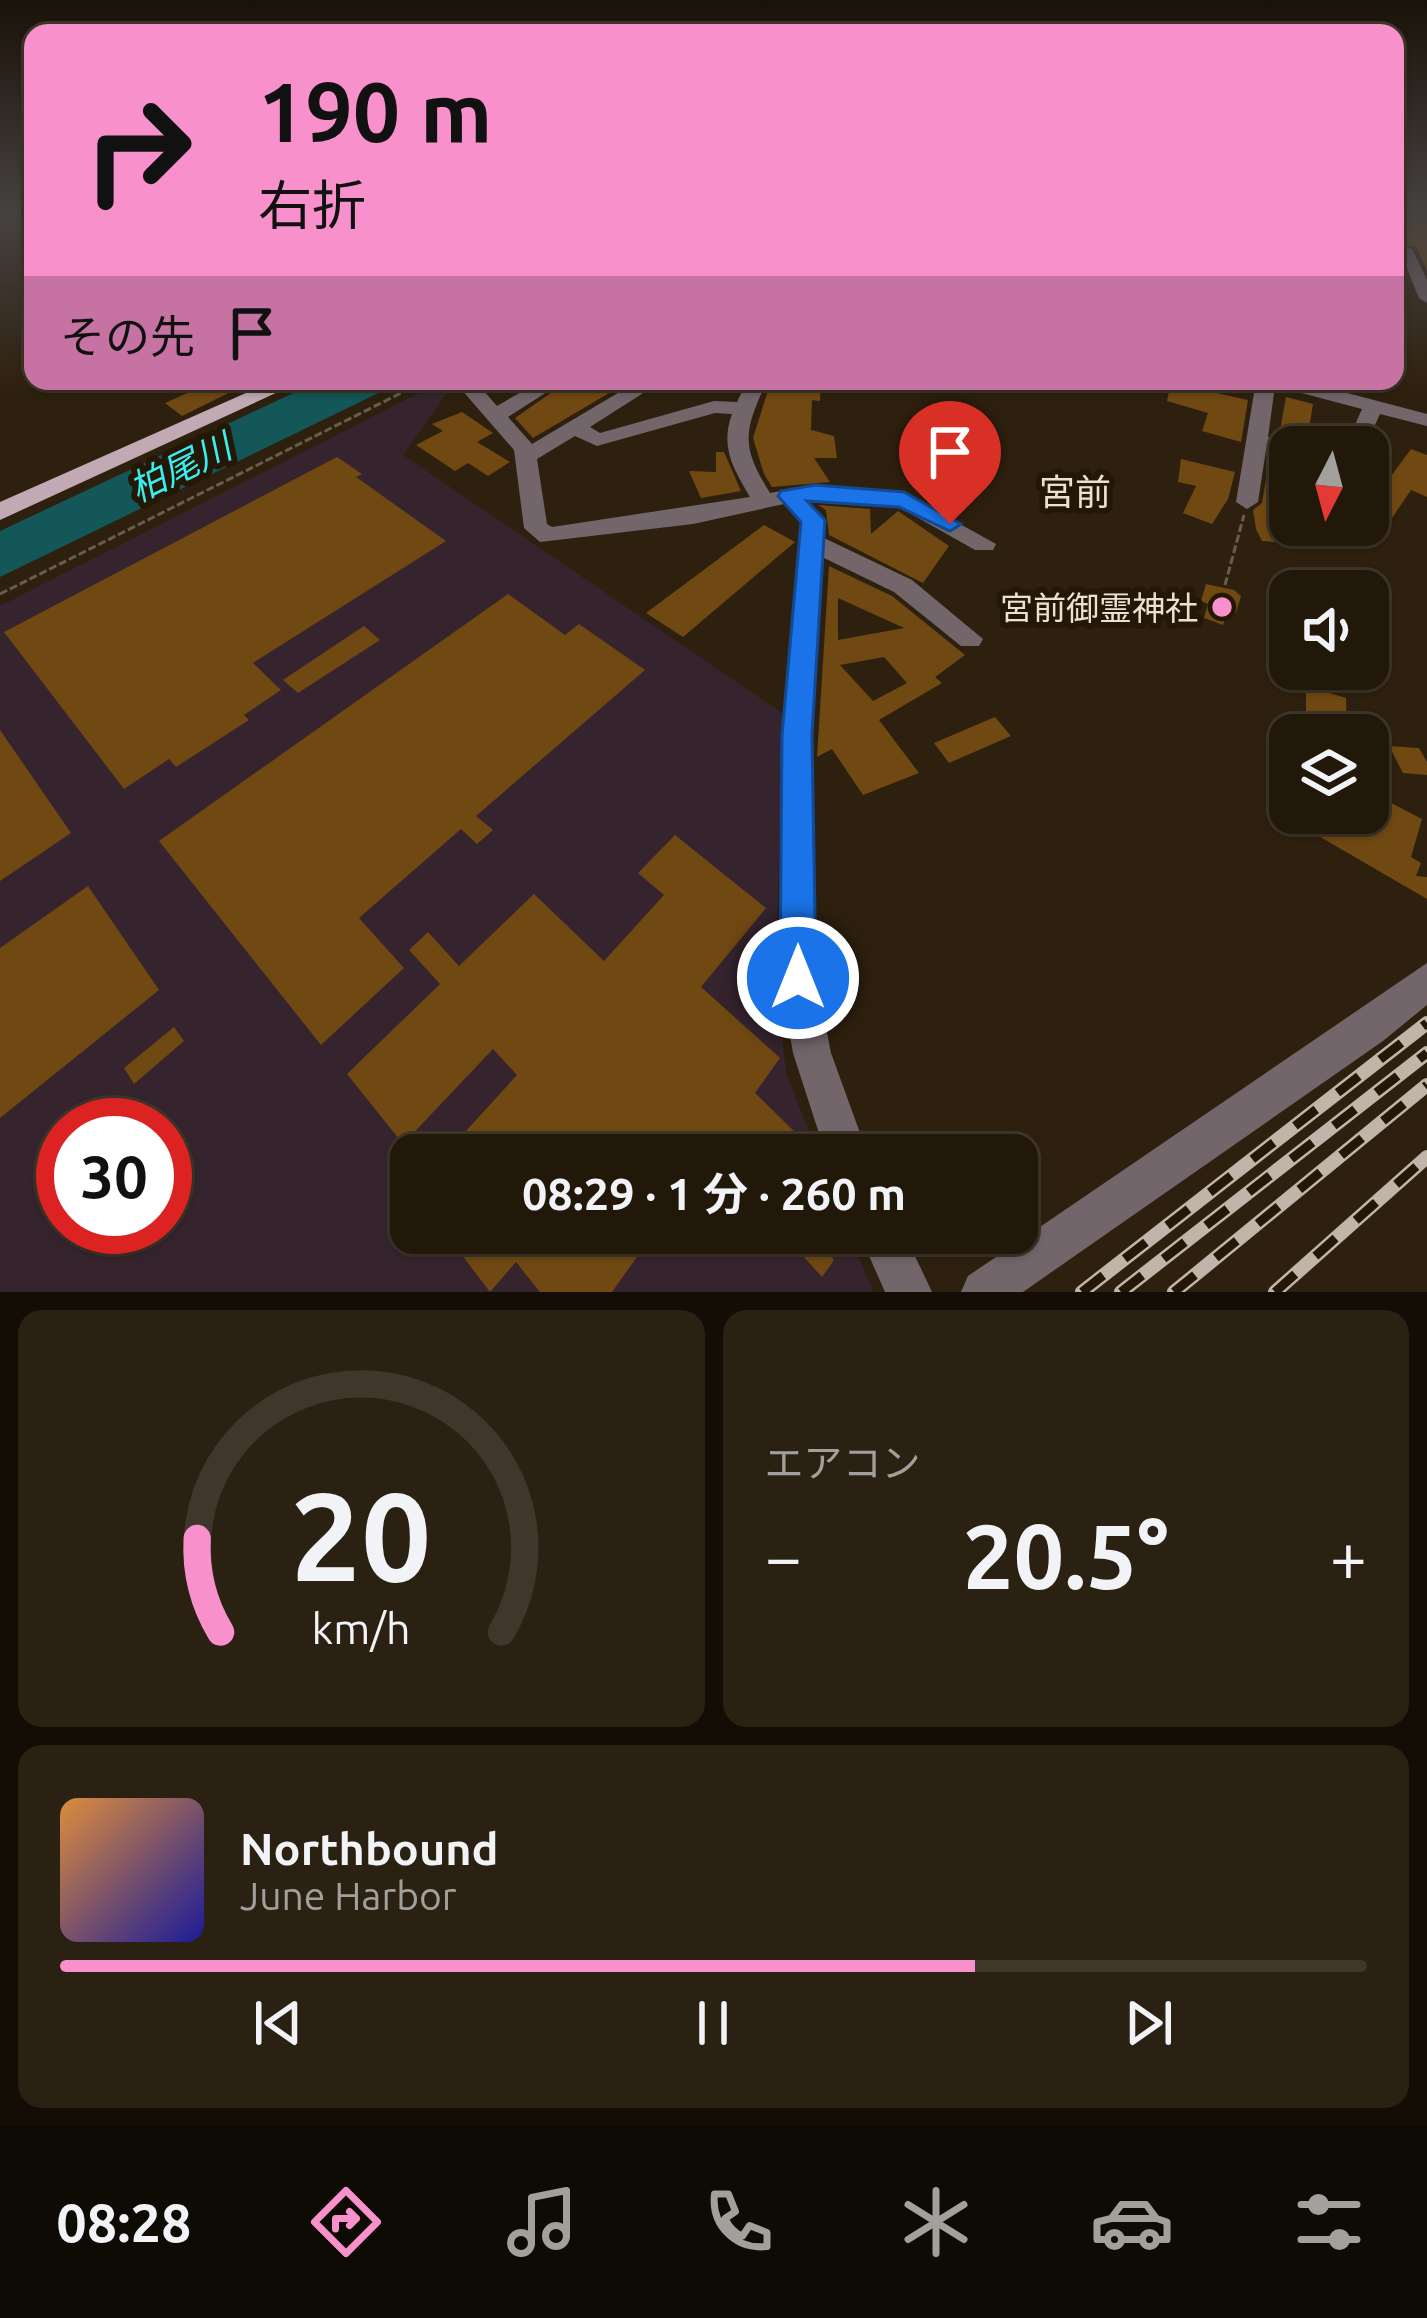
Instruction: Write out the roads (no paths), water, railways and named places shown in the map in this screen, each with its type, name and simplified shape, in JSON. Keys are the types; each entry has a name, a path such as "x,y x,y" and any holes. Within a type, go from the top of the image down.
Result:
{"main road":[{"path":"0,512 271,390"}],"street":[{"path":"472,390 526,456 536,529 548,536 815,492 904,500 984,544"},
{"path":"495,416 539,390"},
{"path":"526,456 637,390"},
{"path":"753,390 733,448 776,498 813,520 797,757 798,978 812,1053 840,1134"},
{"path":"1247,502 1265,390"},
{"path":"1311,390 1427,419"},
{"path":"575,427 596,440 714,407 744,408"},
{"path":"1364,426 1372,407"},
{"path":"1257,440 1269,444"},
{"path":"812,542 903,586 970,639"},
{"path":"984,1292 1370,1028 1427,981"},
{"path":"890,1254 909,1292"}],"water":[{"name":"柏尾川","path":"300,390 384,390 0,577 0,531"}],"railway":[{"path":"1082,1292 1427,1023"},
{"path":"1121,1292 1427,1053"},
{"path":"1174,1292 1427,1085"},
{"path":"1275,1292 1427,1157"}],"place":[{"name":"宮前御霊神社","path":"1222,607"}],"district":[{"name":"宮前","path":"1075,491"}]}
